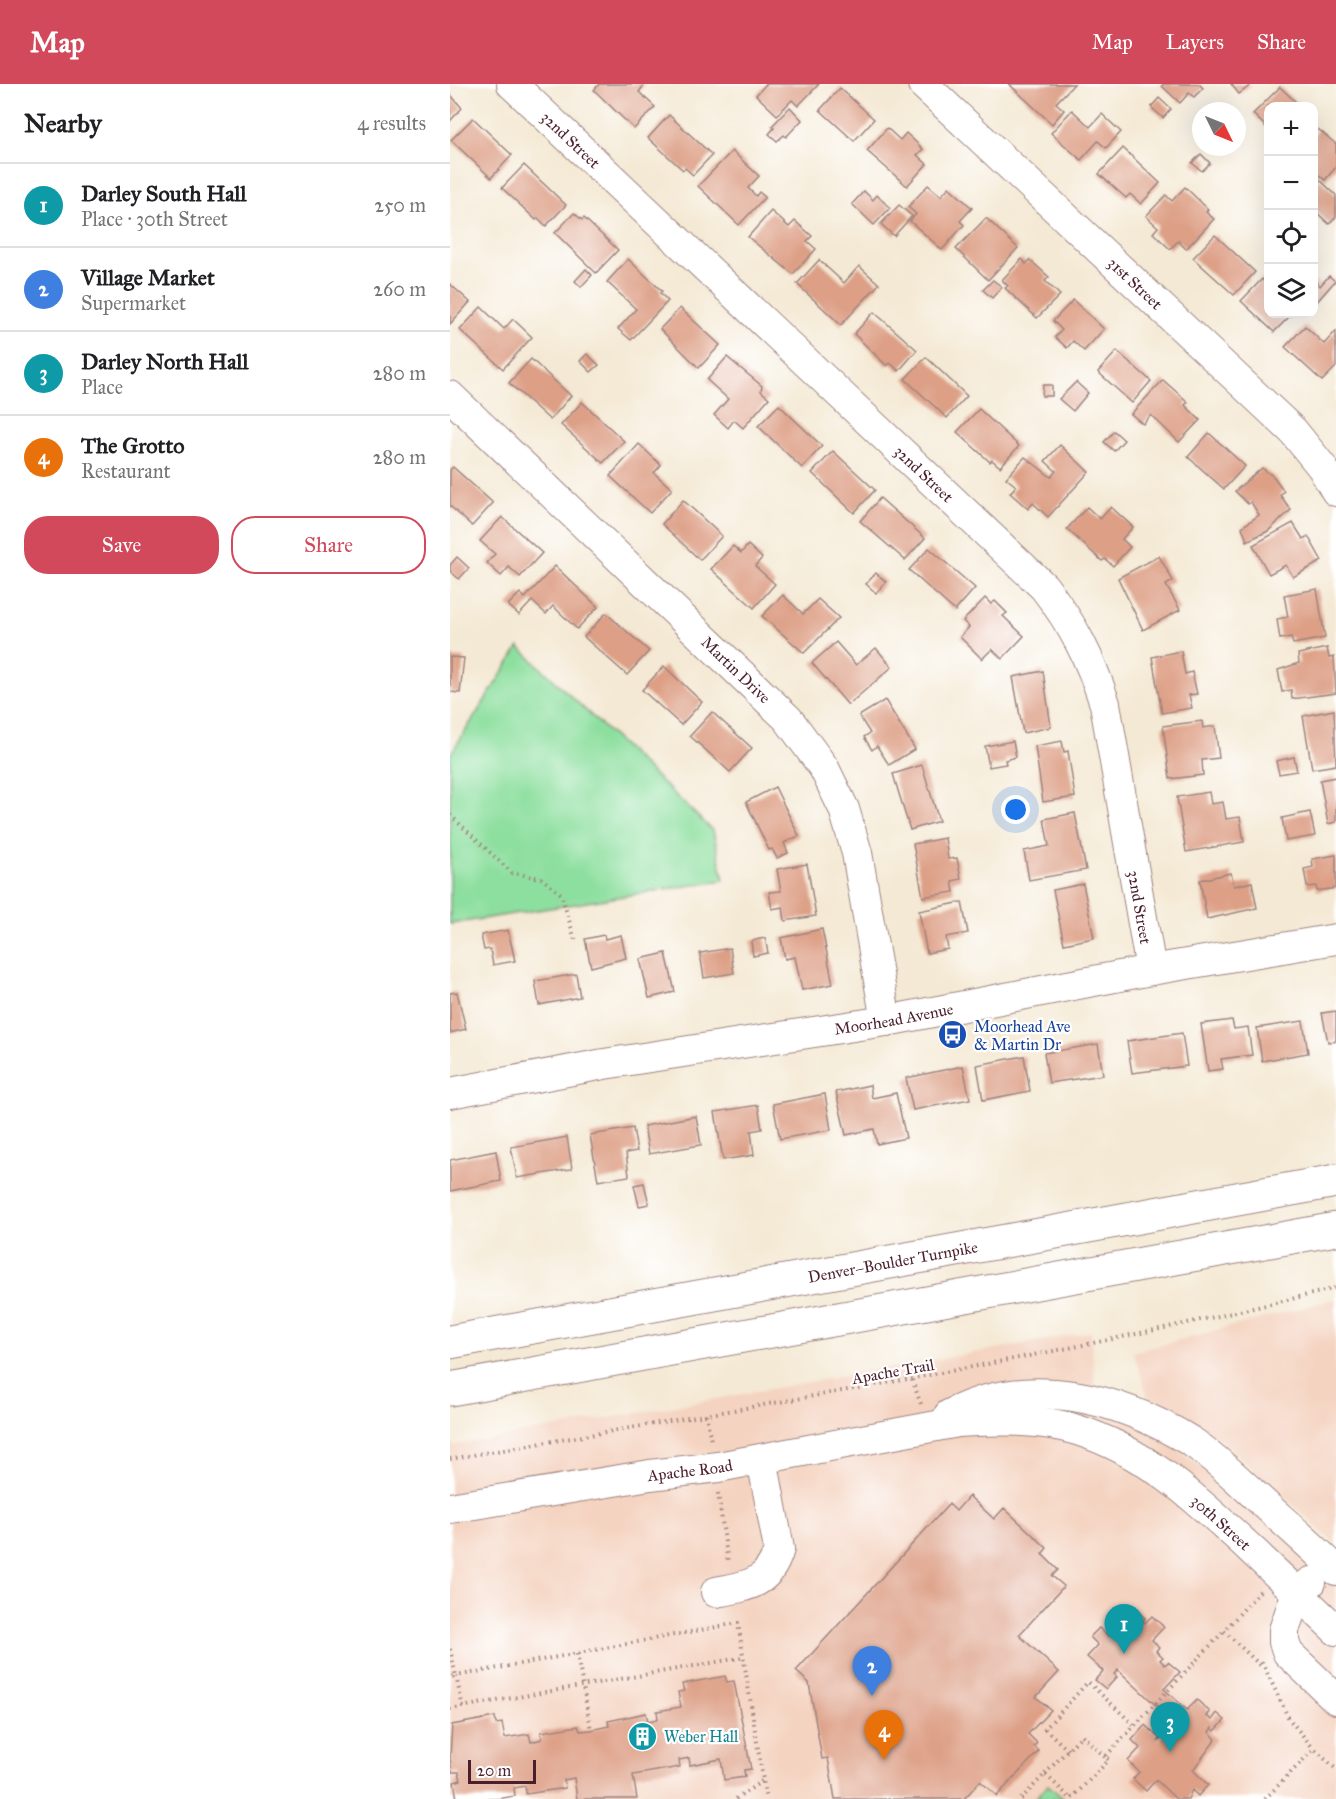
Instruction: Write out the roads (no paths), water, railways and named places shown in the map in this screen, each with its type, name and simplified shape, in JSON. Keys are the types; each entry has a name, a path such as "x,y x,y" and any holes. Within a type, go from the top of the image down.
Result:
{"highway":[{"name":"Denver–Boulder Turnpike","path":"450,1342 1336,1181"},
{"path":"450,1389 992,1289 1336,1229"},
{"path":"992,1289 1336,1247"}],"street":[{"name":"32nd Street","path":"512,84 1044,587 1071,622 1092,662 1105,704 1151,970"},
{"name":"31st Street","path":"923,84 1293,431 1322,467 1336,491"},
{"name":"Martin Drive","path":"450,396 788,719 824,768 844,809 857,853 886,1021"},
{"name":"Moorhead Avenue","path":"450,1093 604,1064 886,1021 1151,970 1336,939"},
{"name":"Apache Road","path":"927,1426 966,1406 1009,1395 1062,1393 1100,1401 1156,1423 1192,1443 1243,1484 1335,1568"},
{"name":"Apache Road","path":"450,1508 650,1475 762,1460 927,1426 979,1421 1035,1422 1056,1425 1094,1436"},
{"name":"30th Street","path":"1094,1436 1126,1449 1172,1479 1336,1630"},
{"path":"724,1590 749,1585 764,1576 775,1563 779,1549 762,1460"},
{"path":"1335,1568 1297,1592 1284,1630 1285,1648 1336,1699"}],"place":[{"name":"Moorhead Ave & Martin Dr","path":"953,1035"},
{"name":"Darley South Hall","path":"1124,1654"},
{"name":"Village Market","path":"872,1696"},
{"name":"Weber Hall","path":"643,1736"},
{"name":"Darley North Hall","path":"1170,1752"},
{"name":"The Grotto","path":"884,1760"}]}
